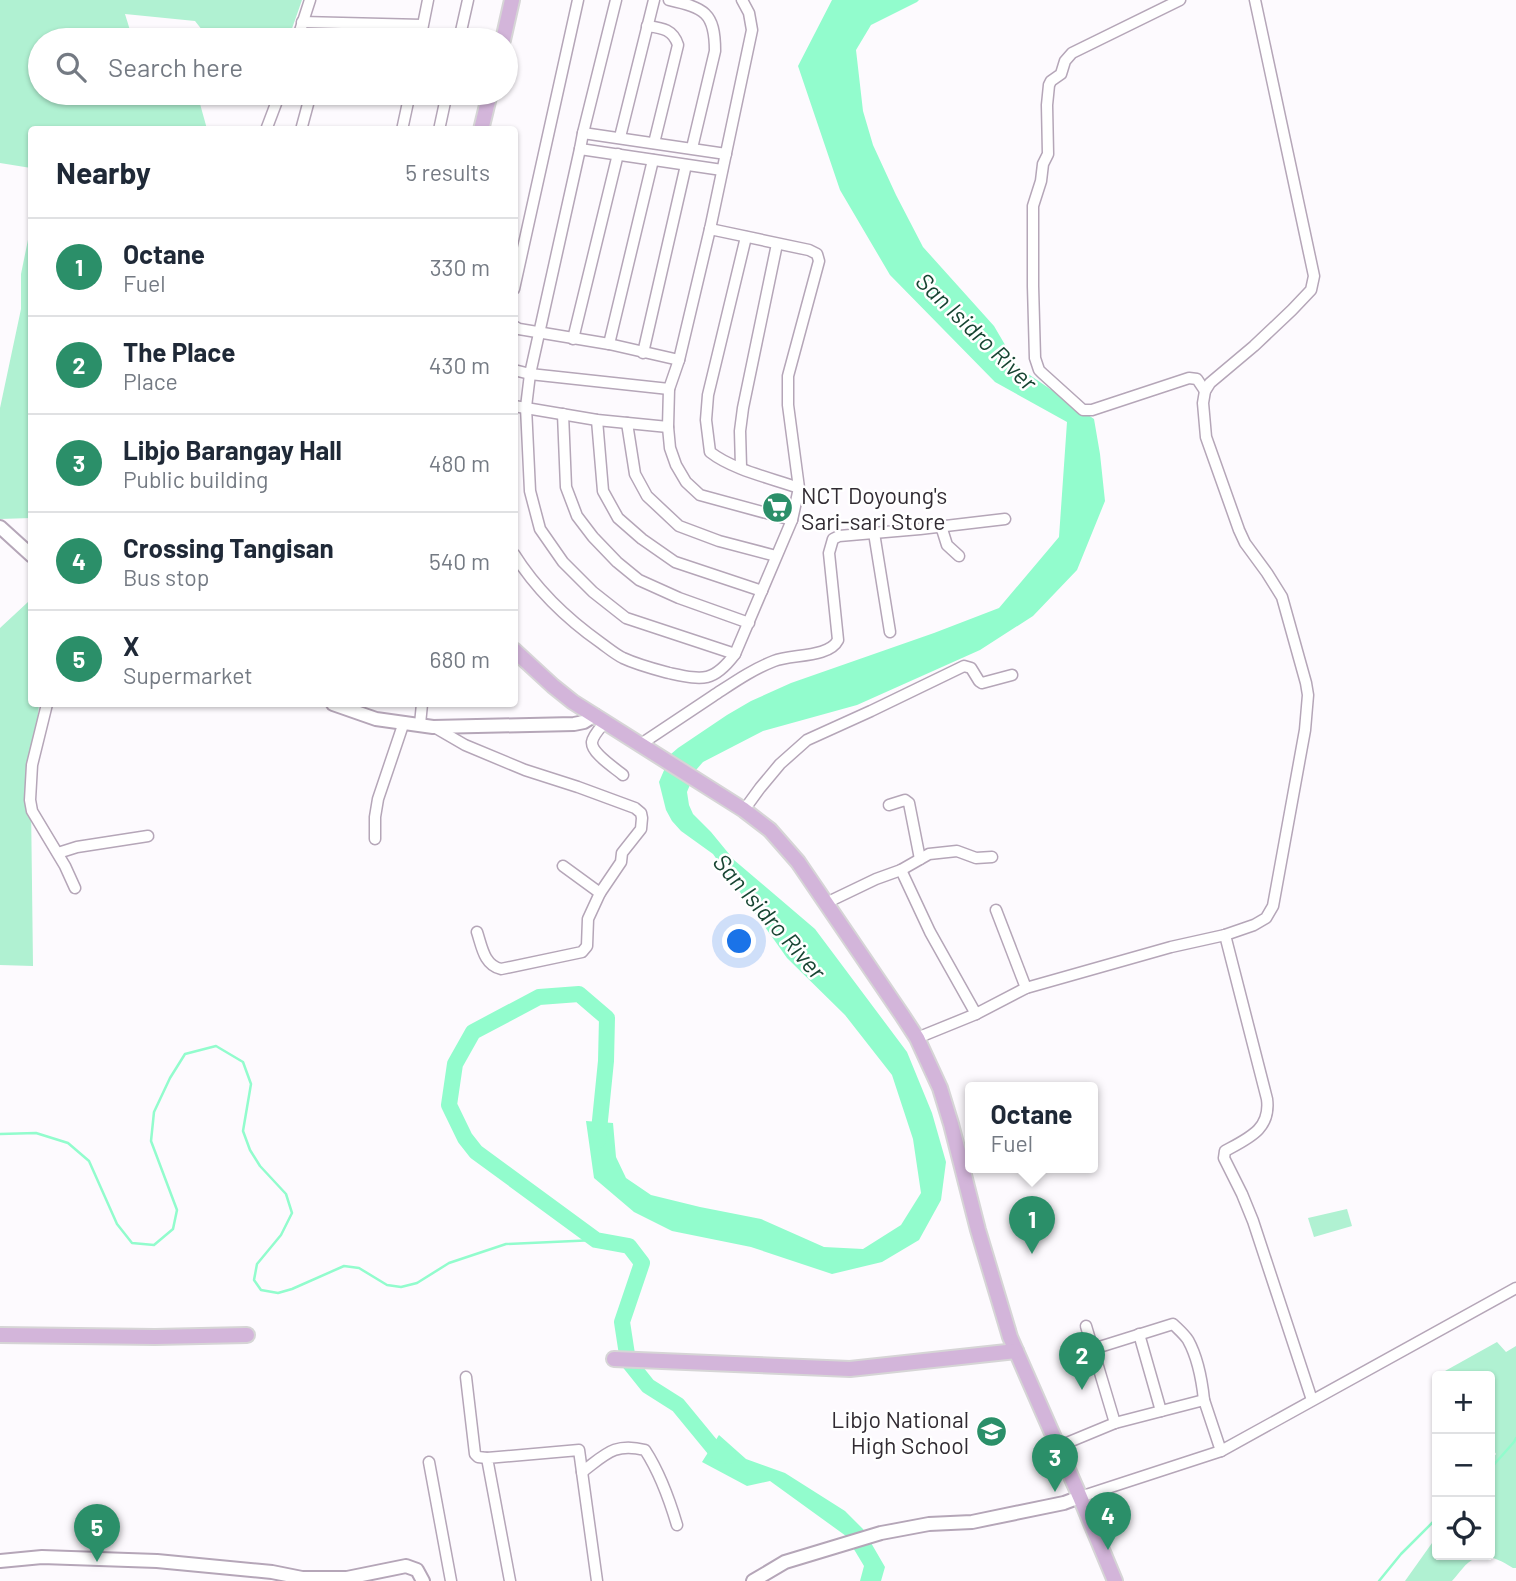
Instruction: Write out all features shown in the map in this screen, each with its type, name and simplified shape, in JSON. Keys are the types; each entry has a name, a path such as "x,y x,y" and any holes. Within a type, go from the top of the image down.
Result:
{"main road":[{"path":"505,28 512,0"},
{"path":"482,126 487,105"},
{"path":"518,654 573,702 744,810 770,830 798,862 827,903 917,1038 940,1088 1010,1337 1115,1581"},
{"path":"0,1335 247,1335"},
{"path":"614,1359 850,1369 1016,1352"}],"street":[{"path":"300,28 310,0"},
{"path":"422,28 428,0"},
{"path":"462,28 468,0"},
{"path":"518,271 578,0"},
{"path":"616,0 583,133 530,374 526,407 530,491 540,529 563,562 593,592 626,618 735,654"},
{"path":"620,137 654,0"},
{"path":"669,0 694,6 702,11 711,19 715,36 715,51 692,148"},
{"path":"742,0 750,13 752,30 710,229 679,360 669,390 670,448 686,482 700,495 792,520"},
{"path":"1180,0 1072,52 1065,61 1061,74 1049,85 1048,154 1033,206 1035,358 1039,370 1083,410 1092,410 1189,378 1198,379 1206,391"},
{"path":"917,1038 976,1014 1026,988 1254,925 1266,918 1273,906 1305,730 1308,695 1282,597 1239,530 1206,437 1203,403 1206,391 1217,377 1254,346 1311,290 1314,276 1255,0"},
{"path":"302,22 422,25"},
{"path":"647,26 665,28 675,36 678,45 654,142"},
{"path":"267,126 275,105"},
{"path":"302,126 307,105"},
{"path":"403,126 408,105"},
{"path":"440,126 444,105"},
{"path":"583,133 726,154"},
{"path":"580,149 722,170"},
{"path":"573,338 618,154"},
{"path":"608,344 653,160"},
{"path":"643,352 686,165"},
{"path":"518,560 526,573 575,625 621,657 655,670 696,678 708,677 723,670 735,654 792,520 799,488 788,405 788,376 818,261 817,254 809,250 710,229"},
{"path":"746,237 708,395 706,420 710,452 718,458 799,488"},
{"path":"741,467 740,431 743,408 777,244"},
{"path":"518,329 608,344 679,360"},
{"path":"518,371 669,390"},
{"path":"518,406 597,420 668,427"},
{"path":"563,414 566,487 577,516 593,537 639,580 679,598 749,623"},
{"path":"597,420 603,491 618,518 675,562 762,590"},
{"path":"627,424 635,474 647,496 678,526 719,541 776,556"},
{"path":"641,744 753,670 777,660 831,649 835,645 838,640 829,553 833,539 839,536 1005,519"},
{"path":"941,526 947,545 959,556"},
{"path":"0,527 28,552"},
{"path":"874,533 890,632"},
{"path":"744,810 780,764 807,740 964,666 971,668 982,683 1012,675"},
{"path":"46,707 32,765 30,800 32,811 58,853 75,888"},
{"path":"342,707 376,719 427,726 573,724 600,718"},
{"path":"423,707 427,726"},
{"path":"600,718 592,745 596,753 623,775"},
{"path":"374,839 374,817 378,799 404,722"},
{"path":"427,726 525,770 638,810 642,818 641,829 622,853 621,862 600,893 588,919 587,946 582,952 502,969 494,967 486,959 477,932"},
{"path":"889,805 905,800 909,803 920,859"},
{"path":"58,853 77,847 148,836"},
{"path":"827,903 901,870 929,854 957,851 976,858 992,857"},
{"path":"563,866 600,893"},
{"path":"901,870 930,932 976,1014"},
{"path":"996,910 1026,988"},
{"path":"1225,935 1269,1110 1262,1126 1225,1151 1224,1158 1253,1222 1312,1399"},
{"path":"753,1581 785,1562 881,1533 929,1524 972,1522 1064,1503 1221,1451 1516,1288"},
{"path":"1093,1349 1173,1324 1187,1339 1195,1357 1203,1400 1221,1451"},
{"path":"1086,1326 1115,1423"},
{"path":"1139,1334 1161,1411"},
{"path":"466,1377 475,1454 478,1457 579,1450 597,1581"},
{"path":"1057,1447 1115,1423 1203,1400"},
{"path":"582,1472 611,1449 633,1447 645,1450 668,1496 677,1525"},
{"path":"487,1458 510,1581"},
{"path":"429,1462 452,1581"},
{"path":"0,1561 41,1558 157,1561 313,1578 347,1578 406,1566 417,1570 423,1581"}],"shaded area":[{"path":"0,0 302,0 292,28 201,28 195,21 125,14 129,28 28,28 28,105 200,105 206,126 28,126 28,168 0,163"},
{"path":"28,240 28,518 0,519 0,408 21,309 21,274"},
{"path":"28,602 28,707 39,707 31,803 33,966 0,965 0,628"},
{"path":"1347,1209 1352,1226 1314,1237 1308,1218"},
{"path":"1497,1342 1506,1352 1516,1346 1516,1568 1495,1559 1495,1371 1445,1371"},
{"path":"1432,1543 1432,1560 1472,1560 1452,1581 1405,1581"}],"water":[{"path":"832,0 919,0 871,25 856,50 863,111 873,145 923,247 994,326 1018,367 1094,419 1105,501 1077,570 1033,616 980,650 857,705 763,731 703,762 696,770 687,792 693,814 734,860 815,929 907,1052 932,1113 946,1162 941,1200 919,1240 882,1262 832,1274 751,1247 672,1231 634,1212 594,1178 586,1121 613,1123 616,1157 626,1178 651,1195 761,1219 824,1247 863,1249 901,1225 921,1193 913,1139 892,1075 845,1015 787,958 713,854 681,831 672,821 666,810 659,782 671,754 751,701 791,683 999,608 1059,537 1067,422 995,382 890,275 840,190 798,66"},
{"path":"719,1435 746,1459 785,1473 845,1511 863,1529 885,1567 881,1581 860,1581 864,1566 846,1536 770,1481 747,1486 702,1462"}],"waterway":[{"name":"San Isidro River","path":"598,1140 606,1061 607,1018 579,994 539,997 473,1032 455,1064 449,1105 465,1138 476,1152 596,1240 629,1246 642,1263 622,1322 628,1361 648,1386 678,1405 715,1450 728,1456"},
{"path":"0,1134 36,1133 68,1143 89,1161 117,1224 132,1243 154,1245 173,1229 177,1210 151,1141 154,1112 185,1054 216,1046 243,1062 251,1084 243,1131 260,1166 286,1194 292,1213 281,1235 257,1264 254,1280 261,1290 278,1293 292,1289 344,1266 359,1268 387,1285 401,1287 417,1283 449,1263 506,1244 596,1240"},
{"path":"1495,1463 1516,1438"},
{"path":"1379,1581 1432,1523"}],"place":[{"name":"NCT Doyoung's Sari-sari Store","path":"778,508"},
{"name":"Octane","path":"1032,1254"},
{"name":"The Place","path":"1082,1390"},
{"name":"Libjo National High School","path":"992,1432"},
{"name":"Libjo Barangay Hall","path":"1055,1492"},
{"name":"Crossing Tangisan","path":"1108,1550"},
{"name":"X","path":"97,1562"}]}
